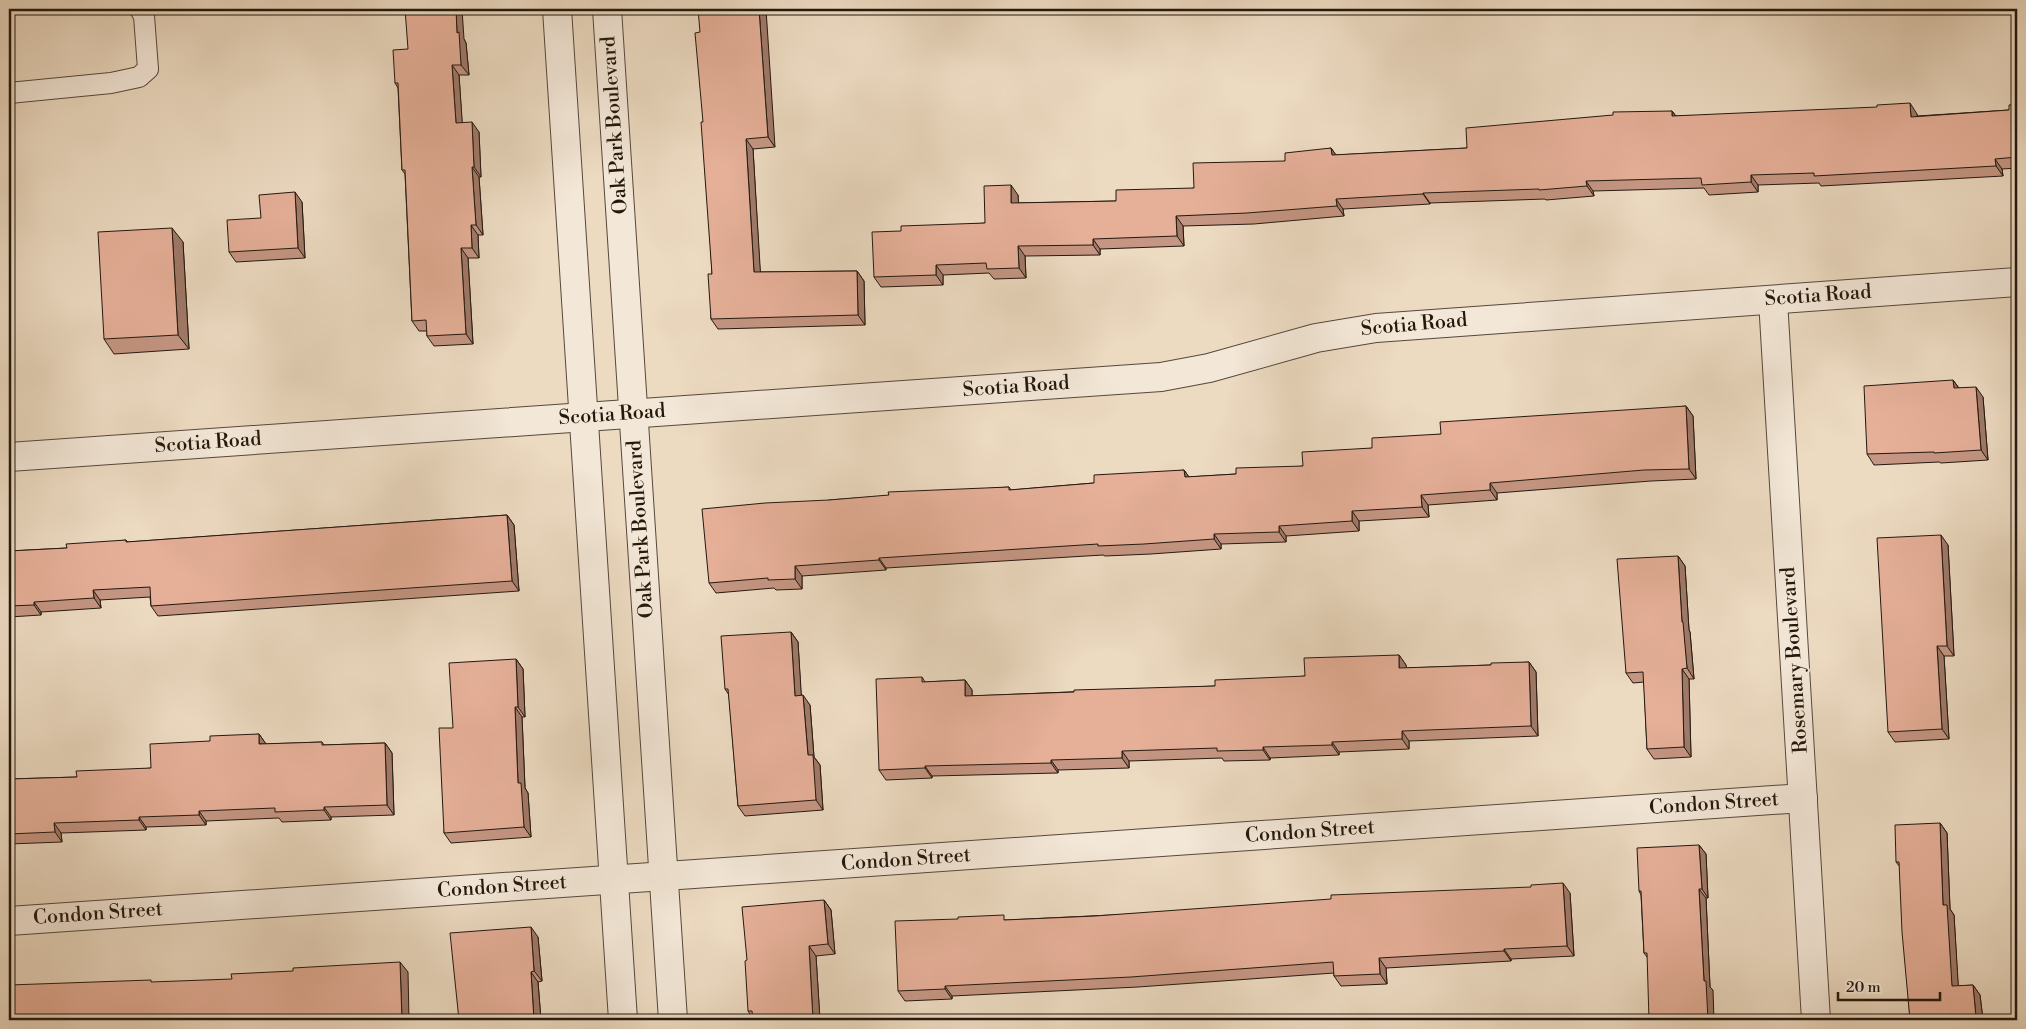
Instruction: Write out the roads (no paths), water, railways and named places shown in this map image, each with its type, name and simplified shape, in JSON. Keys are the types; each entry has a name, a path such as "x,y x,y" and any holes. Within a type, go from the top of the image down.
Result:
{"street":[{"path":"557,9 623,1020"},
{"name":"Oak Park Boulevard","path":"607,9 673,1020"},
{"name":"Scotia Road","path":"9,457 1161,377 1209,368 1316,338 1376,328 2017,282"},
{"name":"Rosemary Boulevard","path":"1773,300 1816,1020"},
{"name":"Condon Street","path":"9,920 1803,798"}],"lane":[{"path":"9,93 111,83 139,77 148,69 144,16 140,9"}]}
